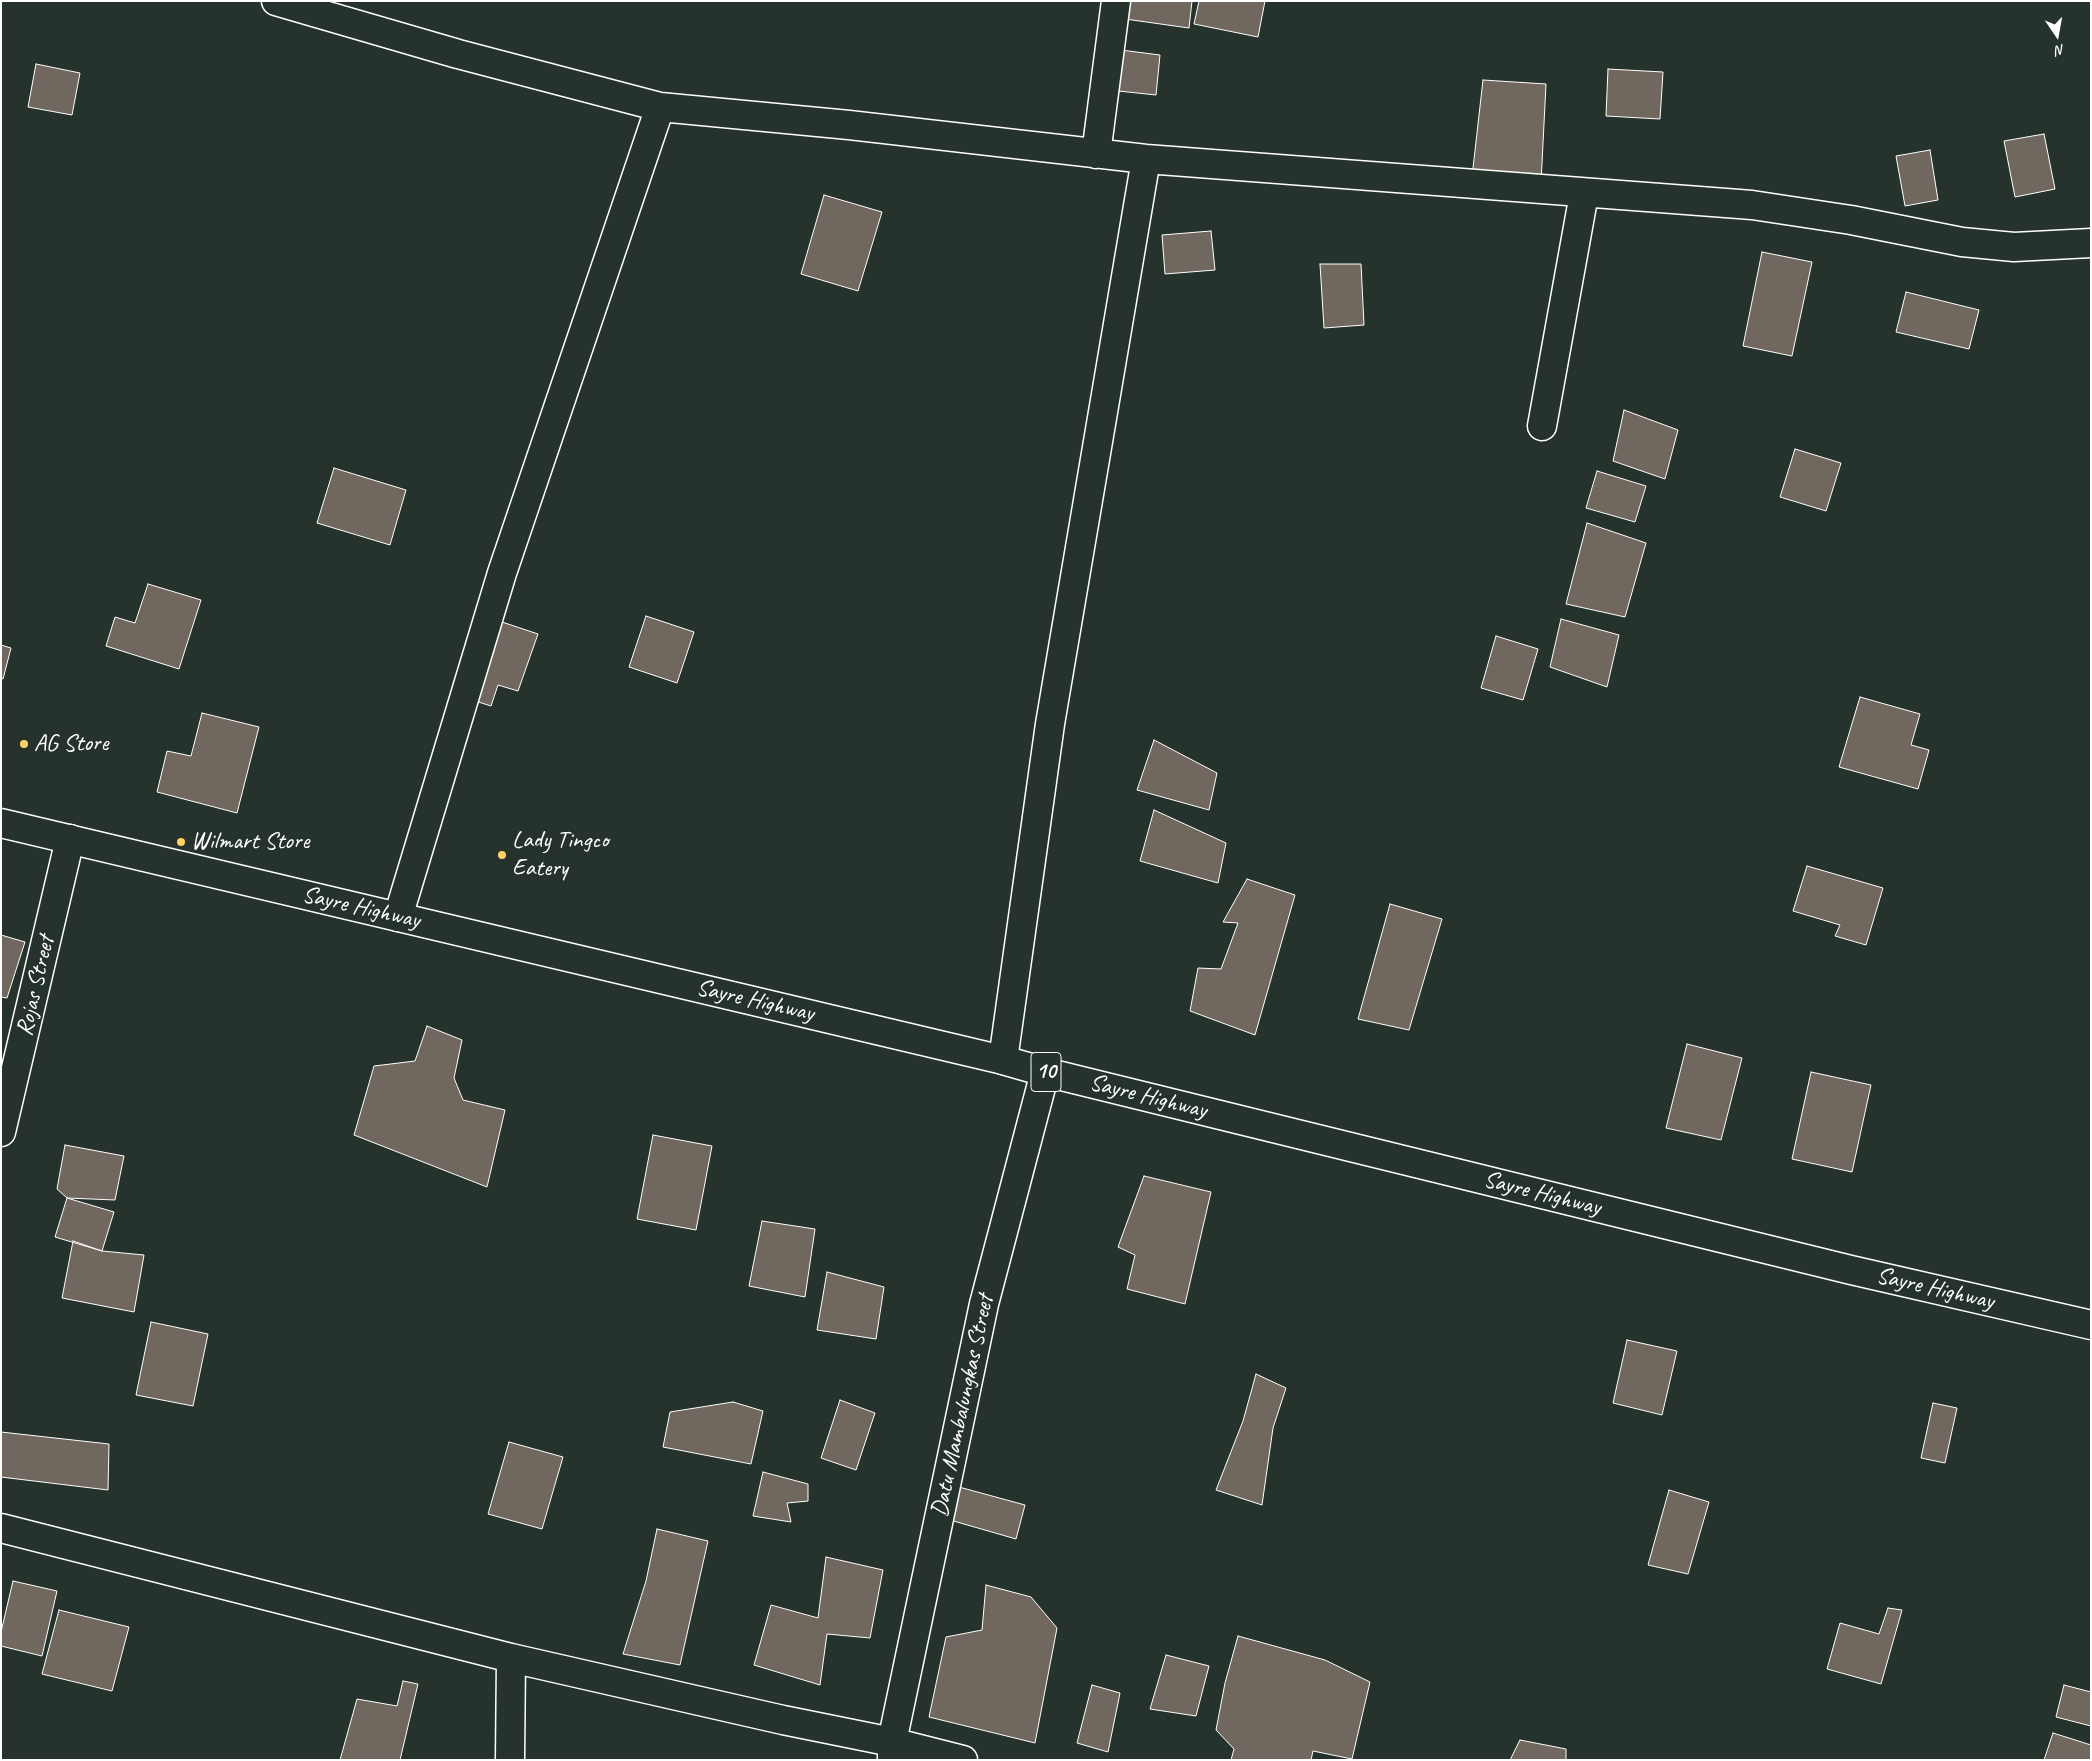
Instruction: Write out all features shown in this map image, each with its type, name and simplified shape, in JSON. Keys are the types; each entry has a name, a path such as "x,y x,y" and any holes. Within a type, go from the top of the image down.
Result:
{"main road":[{"path":"276,1 458,54 660,107 849,124 1146,159 1584,194 1752,205 1851,220 1962,242 2014,247 2091,243"},
{"path":"1096,154 1116,1"},
{"path":"398,917 502,573 660,107"},
{"path":"1003,1060 1050,724 1146,159"},
{"path":"1542,426 1584,194"},
{"name":"Sayre Highway","path":"1,823 1003,1060 1045,1072 1851,1270 2091,1325"},
{"name":"Rojas Street","path":"1,1132 70,839"},
{"name":"Datu Mambalungkas Street","path":"892,1751 984,1304 1045,1072"},
{"path":"1,1528 511,1658 774,1718 892,1751 964,1760"},
{"path":"510,1760 511,1658"}],"building":[{"path":"1128,1 1192,1 1189,28 1125,19"},
{"path":"1199,1 1265,1 1258,37 1194,24"},
{"path":"1113,49 1160,55 1156,95 1109,90"},
{"path":"36,64 80,73 72,115 28,107"},
{"path":"1608,69 1663,72 1660,119 1606,116"},
{"path":"1483,80 1546,84 1541,183 1472,177"},
{"path":"2044,134 2055,189 2015,197 2004,141"},
{"path":"1930,150 1938,200 1905,206 1896,156"},
{"path":"824,195 882,212 858,291 801,274"},
{"path":"1211,231 1215,270 1165,274 1162,235"},
{"path":"1762,252 1812,262 1792,356 1743,346"},
{"path":"1320,264 1361,264 1364,325 1324,328"},
{"path":"1906,292 1979,310 1969,349 1896,332"},
{"path":"1624,410 1678,430 1665,479 1613,461"},
{"path":"1795,449 1841,463 1826,511 1780,497"},
{"path":"334,468 406,490 390,545 317,523"},
{"path":"1597,471 1646,486 1635,522 1586,508"},
{"path":"1587,523 1646,543 1625,617 1566,604"},
{"path":"148,584 201,600 179,669 106,646 115,617 135,623"},
{"path":"646,616 694,632 677,683 629,667"},
{"path":"1561,619 1619,635 1607,687 1550,667"},
{"path":"496,620 538,634 518,691 498,685 491,706 469,699"},
{"path":"1496,636 1538,649 1523,700 1481,688"},
{"path":"1,645 11,648 3,679 1,678"},
{"path":"1860,697 1920,714 1911,745 1929,750 1918,789 1839,767"},
{"path":"202,713 259,727 237,813 157,792 167,751 191,756"},
{"path":"1154,740 1217,773 1209,810 1137,790"},
{"path":"1154,810 1226,843 1218,883 1140,861"},
{"path":"1807,866 1883,888 1866,945 1835,936 1840,925 1793,911"},
{"path":"1247,879 1295,895 1255,1035 1190,1011 1198,968 1221,969 1238,923 1223,922"},
{"path":"1390,904 1442,919 1409,1030 1358,1019"},
{"path":"1,935 25,942 7,998 1,997"},
{"path":"427,1026 462,1040 454,1078 463,1100 505,1110 487,1187 354,1135 374,1066 415,1061"},
{"path":"1687,1044 1742,1058 1721,1140 1666,1128"},
{"path":"1811,1072 1871,1085 1852,1172 1792,1159"},
{"path":"653,1135 712,1146 696,1230 637,1219"},
{"path":"65,1145 124,1156 115,1200 67,1198 57,1189"},
{"path":"1144,1176 1211,1192 1185,1304 1127,1289 1135,1255 1118,1247"},
{"path":"67,1198 114,1212 102,1251 55,1237"},
{"path":"762,1221 815,1229 805,1297 749,1286"},
{"path":"73,1241 102,1251 144,1255 134,1312 62,1298"},
{"path":"827,1272 884,1287 876,1339 817,1330"},
{"path":"151,1322 208,1334 193,1406 136,1395"},
{"path":"1627,1340 1677,1351 1662,1415 1613,1403"},
{"path":"1256,1374 1286,1388 1273,1428 1262,1505 1216,1490 1243,1421"},
{"path":"840,1400 875,1413 856,1470 821,1458"},
{"path":"733,1402 763,1411 751,1464 663,1447 670,1412"},
{"path":"1933,1403 1957,1408 1945,1463 1921,1458"},
{"path":"1,1432 109,1444 108,1490 1,1477"},
{"path":"509,1442 563,1457 542,1529 488,1514"},
{"path":"763,1472 808,1484 808,1501 787,1503 791,1522 753,1516"},
{"path":"959,1487 1025,1505 1016,1539 950,1520"},
{"path":"1669,1490 1709,1502 1688,1574 1648,1565"},
{"path":"657,1529 708,1541 680,1665 623,1654 646,1581"},
{"path":"826,1557 883,1570 870,1638 827,1634 820,1685 754,1665 771,1605 818,1618"},
{"path":"13,1581 57,1591 42,1656 1,1646 1,1632"},
{"path":"986,1585 1031,1597 1057,1628 1035,1743 929,1717 946,1637 982,1630"},
{"path":"1888,1608 1902,1610 1881,1684 1827,1669 1840,1623 1879,1634"},
{"path":"59,1610 129,1627 112,1691 42,1674"},
{"path":"1238,1636 1325,1660 1370,1682 1352,1759 1313,1751 1311,1760 1231,1760 1234,1749 1216,1730 1225,1683"},
{"path":"1166,1655 1209,1666 1196,1716 1150,1709"},
{"path":"403,1681 418,1684 400,1760 340,1760 357,1699 397,1706"},
{"path":"1092,1685 1120,1693 1108,1752 1077,1743"},
{"path":"2064,1685 2091,1692 2091,1726 2056,1717"},
{"path":"2053,1733 2091,1745 2091,1760 2044,1760"},
{"path":"1520,1740 1566,1749 1566,1760 1510,1760"}],"place":[{"name":"AG Store","path":"24,744"},
{"name":"Wilmart Store","path":"181,842"},
{"name":"Lady Tingco Eatery","path":"502,855"}]}
